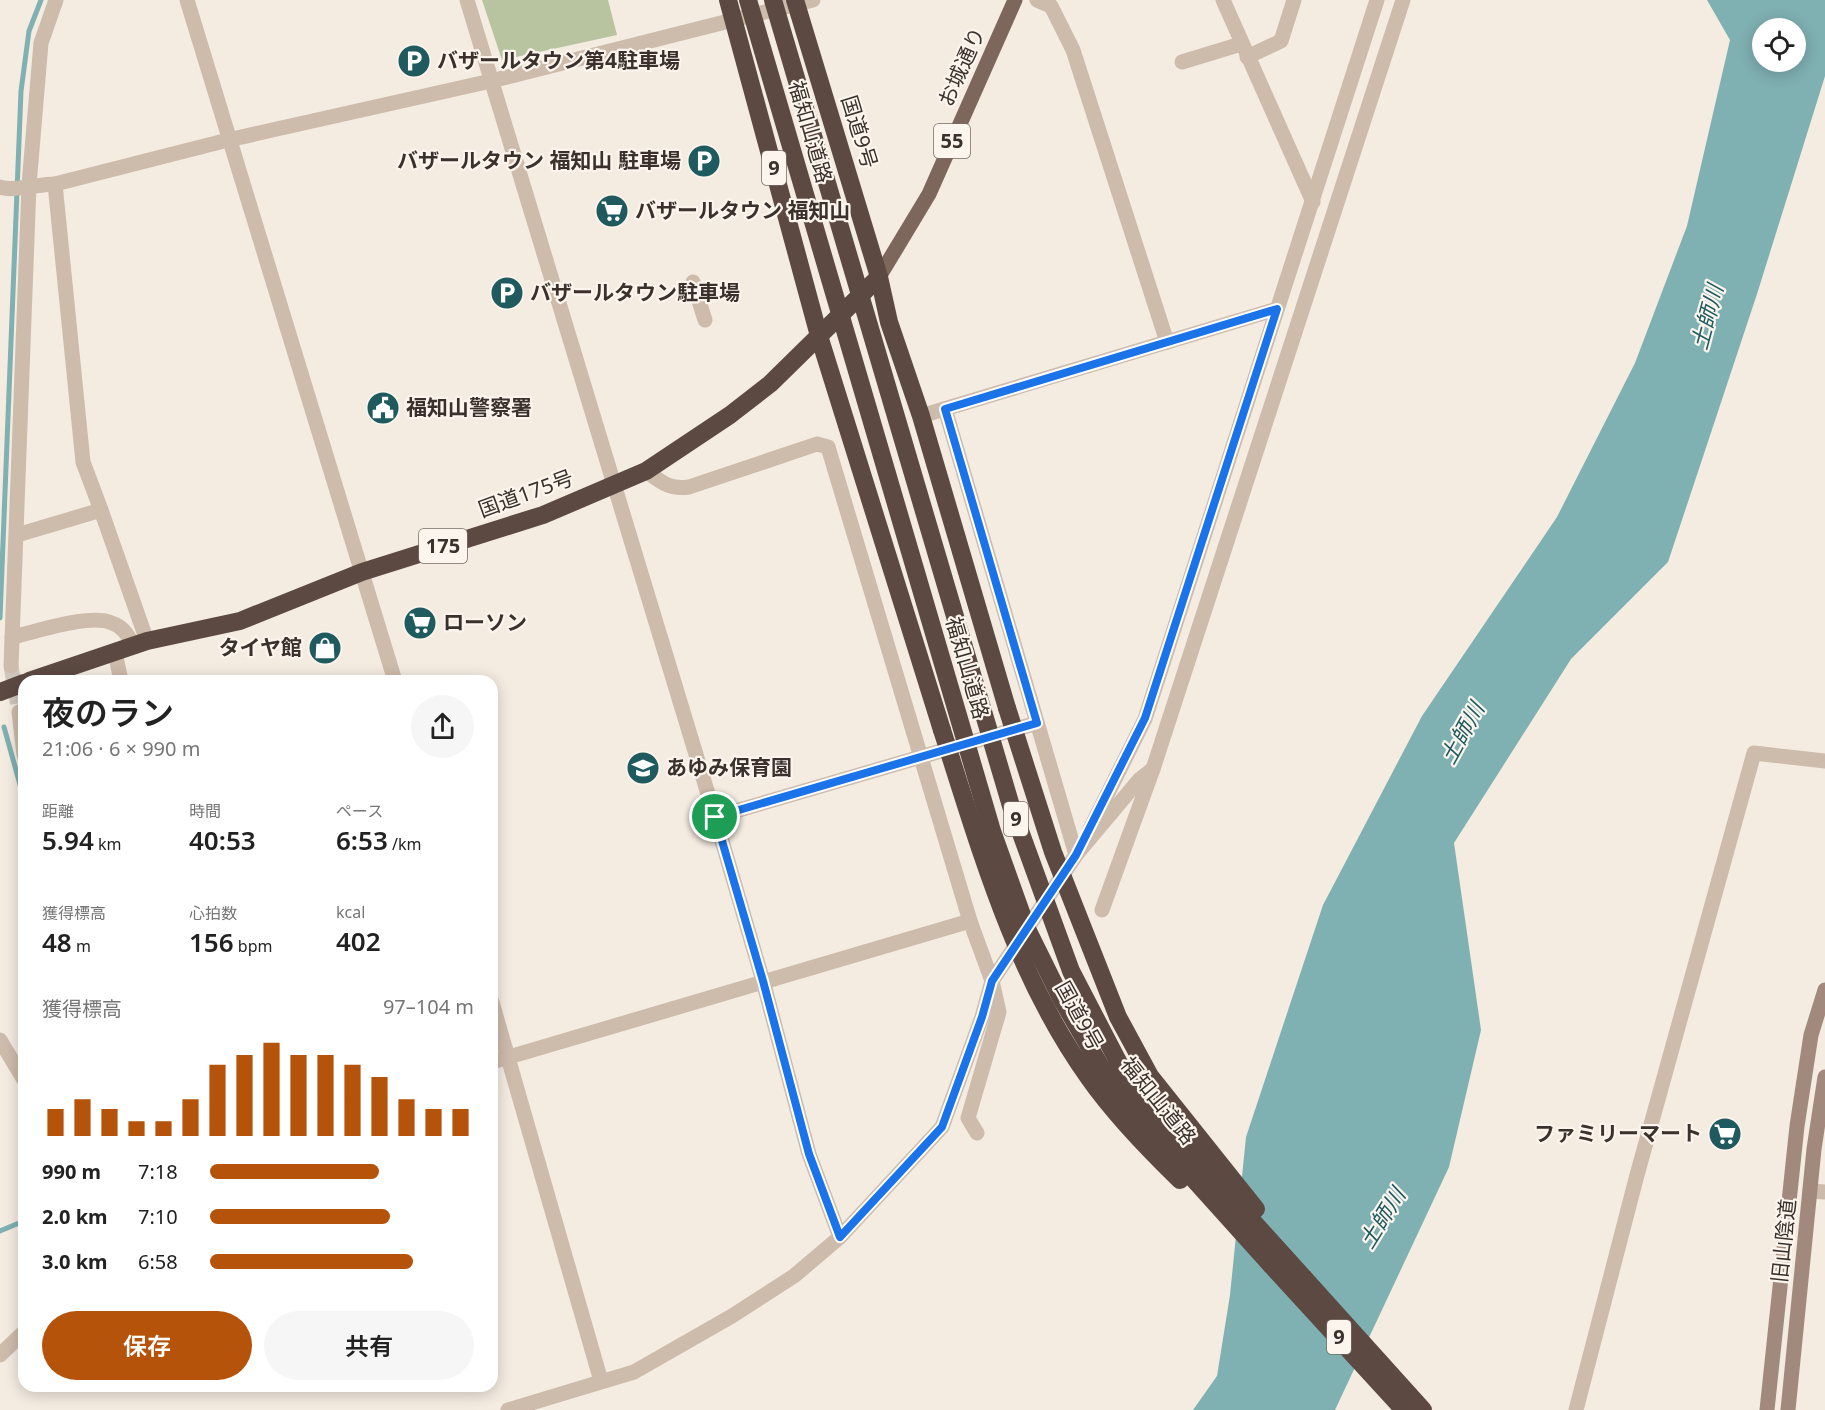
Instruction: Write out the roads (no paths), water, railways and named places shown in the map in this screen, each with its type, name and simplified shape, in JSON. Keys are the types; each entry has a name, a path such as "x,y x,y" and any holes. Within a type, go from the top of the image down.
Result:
{"highway":[{"name":"9","path":"728,0 819,336"},
{"name":"福知山道路","path":"748,0 988,820 1027,929 1062,1000 1108,1079 1144,1124 1404,1410"},
{"name":"福知山道路","path":"773,0 1011,806 1071,971 1123,1071 1141,1095 1423,1410"},
{"name":"国道9号","path":"802,1 879,277"},
{"name":"9","path":"879,277 889,322 921,416 1007,708 1057,863 1118,1017 1150,1077 1252,1203 1304,1278"},
{"name":"国道175号","path":"46,675 140,643 240,621 362,572 543,515 646,471 730,415 794,363 879,277"},
{"name":"国道9号","path":"819,336 942,730 1007,922 1056,1023 1088,1077 1135,1136 1246,1247 1271,1265"},
{"path":"0,692 18,685"}],"main road":[{"name":"お城通り","path":"879,277 929,194 1015,0"}],"street":[{"path":"11,666 29,185 41,43 56,0"},
{"path":"187,0 393,675"},
{"path":"467,0 615,485 625,527 715,817 763,981 809,1154 840,1237"},
{"path":"1037,0 1051,6 1073,50 1167,342"},
{"path":"1223,0 1313,202"},
{"path":"1182,62 1281,41 1294,0"},
{"path":"1076,855 1145,718 1377,0"},
{"path":"1102,910 1153,769 1403,0"},
{"path":"0,187 9,191 29,185 55,184 228,140 491,81 802,1"},
{"path":"55,184 84,462 101,510 140,643"},
{"path":"693,282 705,320"},
{"path":"921,416 1277,309"},
{"path":"945,409 1076,855"},
{"path":"646,471 665,485 675,489 689,487 817,444 828,447 970,921 992,981 999,1012 968,1118 977,1133"},
{"path":"17,535 101,510"},
{"path":"12,637 86,621 111,622 140,643"},
{"path":"115,651 118,675"},
{"path":"715,817 1037,723"},
{"path":"1576,1410 1631,1197 1754,753 1825,761"},
{"path":"508,1410 634,1372 732,1316 794,1276 840,1237 942,1127 982,1017 992,981 1076,855 1139,780 1153,769"},
{"path":"498,1060 970,921"},
{"path":"1767,1410 1797,1126 1811,1035 1825,990"},
{"path":"498,1021 601,1381"},
{"path":"0,1040 18,1070"},
{"name":"旧山陰道","path":"1788,1410 1817,1192 1825,1077"},
{"path":"0,1355 18,1338"}],"water":[{"name":"土師川","path":"1707,0 1825,0 1825,76 1757,294 1668,562 1571,659 1454,843 1481,1030 1449,1167 1335,1410 1193,1410 1217,1376 1230,1295 1246,1137 1323,905 1422,716 1557,517 1635,363 1687,226 1730,40"}],"waterway":[{"path":"0,618 21,91 29,31 41,0"},
{"path":"4,727 18,777"},
{"path":"0,1231 18,1224"}],"tunnel":[{"path":"11,666 18,706"}],"place":[{"name":"バザールタウン第4駐車場","path":"414,61"},
{"name":"バザールタウン 福知山 駐車場","path":"704,161"},
{"name":"バザールタウン 福知山","path":"612,211"},
{"name":"バザールタウン駐車場","path":"507,293"},
{"name":"福知山警察署","path":"383,408"},
{"name":"ローソン","path":"420,623"},
{"name":"タイヤ館","path":"325,648"},
{"name":"あゆみ保育園","path":"643,768"},
{"name":"ファミリーマート","path":"1725,1134"}]}
